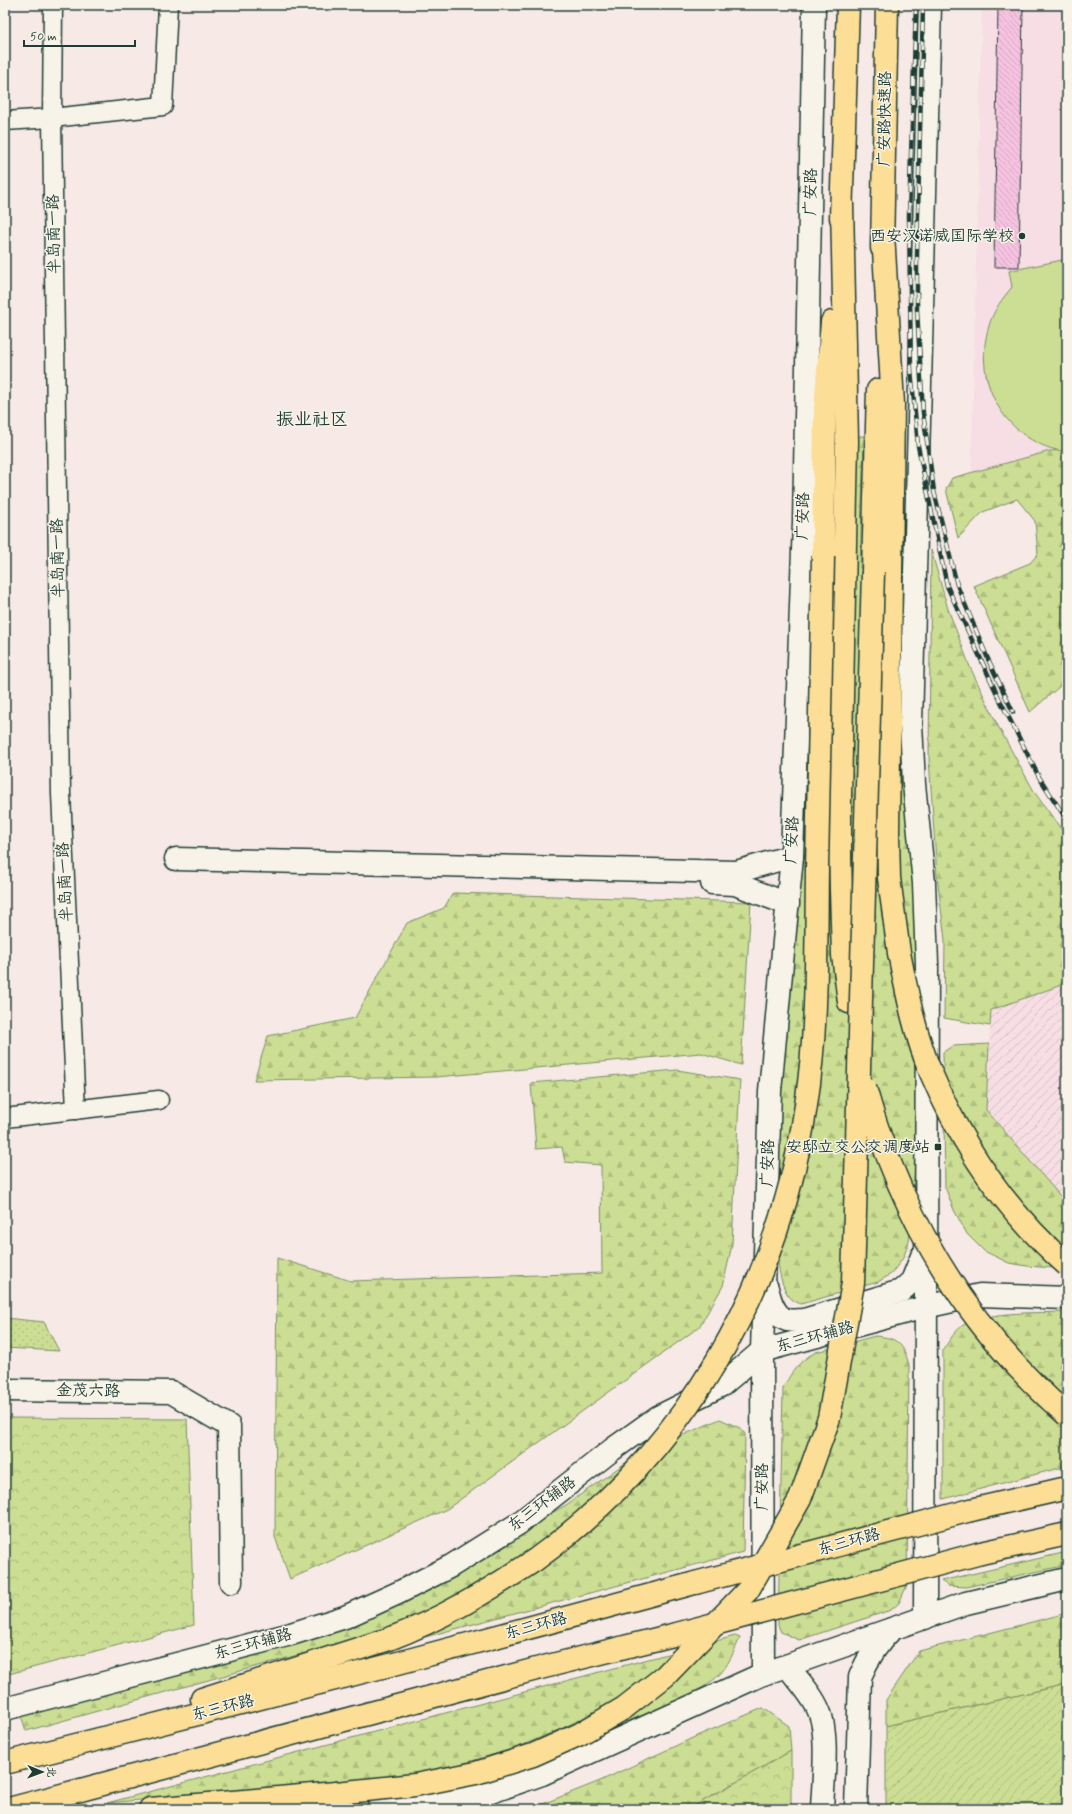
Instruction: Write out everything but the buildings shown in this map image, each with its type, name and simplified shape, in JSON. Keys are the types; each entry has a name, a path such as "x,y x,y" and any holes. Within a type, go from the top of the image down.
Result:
{"highway":[{"path":"848,5 842,204 847,441 840,798 843,955 849,1002 862,1077 874,1118 896,1181 929,1248 948,1278 986,1331 1016,1366 1067,1415"},
{"name":"广安路快速路","path":"883,233 887,5"},
{"path":"5,1760 389,1639 419,1628 485,1593 535,1560 580,1524 606,1500 662,1441 695,1395 722,1352 755,1287 778,1229 798,1154 806,1104 814,1016 825,408 842,204"},
{"path":"150,1809 415,1785 490,1769 533,1755 580,1734 624,1708 665,1676 748,1590 800,1499 829,1418 853,1283 882,576 893,404 883,233"},
{"path":"883,233 882,576 889,878 899,953 908,996 931,1072 958,1129 979,1163 1005,1200 1030,1229 1067,1265"},
{"name":"东三环路","path":"5,1763 398,1663 971,1510 1067,1488"},
{"path":"9,1809 981,1553 1067,1534"}],"main road":[{"name":"广安路","path":"762,1674 762,1351 764,1279 770,1091 792,856 804,522 814,5"},
{"path":"925,1618 927,964 924,883 914,784 911,724 930,5"},
{"path":"893,404 916,534"},
{"path":"788,904 735,884 175,865 736,872 792,856"},
{"path":"764,1279 770,1299 778,1314 788,1320 804,1320 902,1291 912,1281 925,1245"},
{"name":"东三环辅路","path":"5,1709 291,1634 345,1617 398,1593 450,1566 518,1524 613,1449 658,1417 722,1385 762,1351 925,1307 980,1295 1067,1298"},
{"name":"金茂六路","path":"5,1390 171,1392 229,1426 231,1582"},
{"path":"378,1809 422,1806 485,1794 542,1774 762,1674 966,1603 1067,1579"},
{"path":"856,1809 858,1698 860,1677 868,1658 881,1640 893,1628"},
{"path":"786,1666 805,1688 819,1710 823,1724 822,1809"}],"street":[{"name":"半岛南一路","path":"53,5 52,118 61,794 76,1110"},
{"path":"5,121 52,118 163,106 168,5"},
{"path":"5,1118 159,1100"}],"shaded area":[{"name":"西安汉诺威国际学校","path":"982,5 1067,5 1067,467 971,486"},
{"path":"1067,983 1067,1204 986,1110 991,1010"}],"green space":[{"path":"1067,259 1067,452 1046,447 1027,437 1011,424 999,407 990,389 985,369 985,347 989,326 995,310 1012,287 1009,271"},
{"path":"864,436 860,568 907,569 917,868 916,1154 909,1242 903,1258 891,1274 878,1282 801,1304 794,1301 787,1294 783,1284 776,1247 775,1214 810,437"},
{"path":"1067,450 1067,680 1030,712 974,586 1030,563 1038,554 1035,521 1017,499 983,512 958,538 946,489 952,478 1050,451"},
{"path":"931,550 948,609 970,667 999,728 1035,793 1067,837 1067,983 991,1010 990,1026 944,1018 945,940 937,876 929,759"},
{"path":"453,893 751,902 741,1065 701,1053 436,1077 254,1080 268,1036 355,1018 407,923 444,908"},
{"path":"989,1044 986,1110 1067,1204 1067,1269 1009,1263 984,1251 967,1234 954,1210 945,1187 943,1052 953,1046"},
{"path":"677,1070 740,1080 732,1244 723,1286 699,1327 447,1509 290,1579 275,1537 277,1258 351,1281 602,1273 601,1165 565,1162 562,1147 536,1149 531,1083"},
{"path":"1067,1312 1067,1466 943,1499 943,1350 962,1326 976,1320 1001,1315"},
{"path":"5,1318 44,1322 59,1351 5,1348"},
{"path":"875,1336 889,1338 898,1343 904,1351 909,1365 907,1585 899,1603 891,1610 799,1640 781,1632 778,1625 783,1388 796,1367 810,1355"},
{"path":"5,1418 187,1419 194,1625 5,1675"},
{"path":"720,1419 740,1428 745,1434 743,1552 425,1637 380,1632 26,1731 21,1715 374,1613 566,1505 635,1456"},
{"path":"1067,1552 1067,1565 966,1587 948,1586 941,1581"},
{"path":"1067,1613 1067,1684 886,1726 886,1700 919,1651"},
{"path":"735,1636 740,1638 728,1664 717,1677 708,1684 686,1696 626,1722 609,1705 565,1727 516,1748 444,1769 380,1778 107,1803"},
{"path":"1067,1684 1067,1809 886,1809 886,1726"},
{"path":"763,1708 789,1726 791,1751 689,1809 530,1809 600,1781 699,1735"},
{"path":"791,1751 791,1809 689,1809"}],"railway":[{"path":"916,5 909,215 911,369 918,446 947,586 998,696 1039,777 1067,820"},
{"path":"923,5 917,255 917,310 923,413 934,491 957,585 988,659 1013,712"}],"place":[{"name":"西安汉诺威国际学校","path":"1022,236"},
{"name":"安邸立交公交调度站","path":"938,1147"}],"district":[{"name":"振业社区","path":"312,420"}]}
